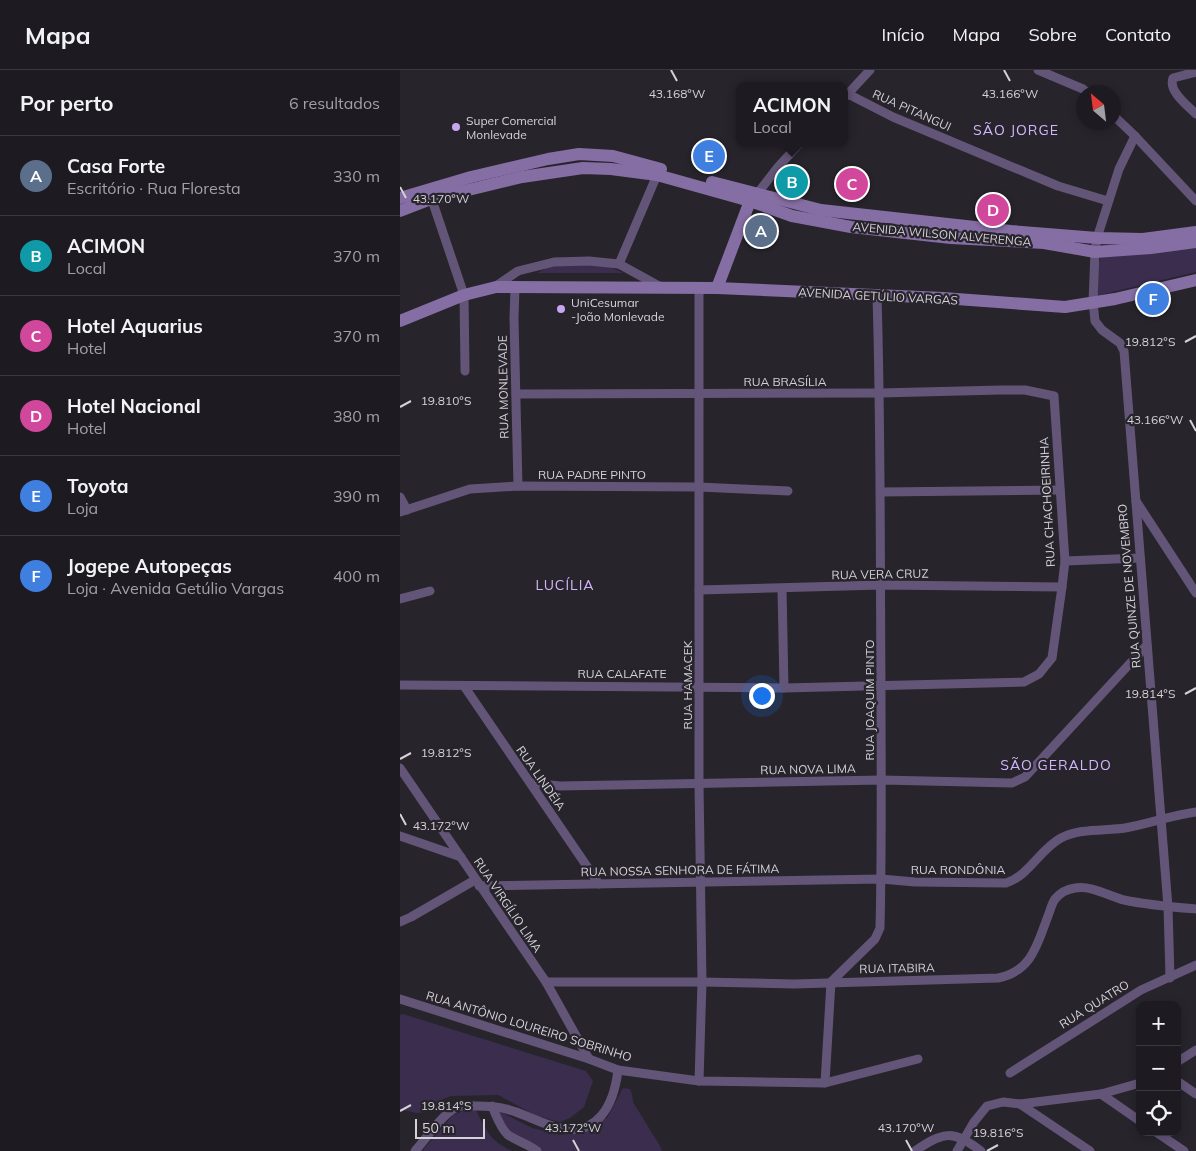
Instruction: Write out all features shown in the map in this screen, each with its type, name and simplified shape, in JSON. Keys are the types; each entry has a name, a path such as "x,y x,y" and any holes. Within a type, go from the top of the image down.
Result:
{"main road":[{"name":"AVENIDA WILSON ALVERENGA","path":"400,211 429,194 471,177 548,159 579,154 612,156 733,187 744,199 754,197 792,216 852,227 951,238 1044,243 1095,252 1196,242"},
{"name":"AVENIDA WILSON ALVERENGA","path":"400,198 583,168 611,169 657,175 821,210 1097,238 1142,239 1196,232"},
{"path":"717,288 754,197"},
{"name":"AVENIDA GETÚLIO VARGAS","path":"400,321 464,295 496,286 515,288 717,288 943,298 1065,307 1115,299 1196,280"}],"street":[{"path":"848,94 870,70"},
{"path":"1038,70 1076,86"},
{"path":"1196,72 1173,78 1171,83 1173,89 1196,114"},
{"name":"RUA PITANGUI","path":"848,97 1058,186 1108,201"},
{"path":"1121,123 1196,201"},
{"path":"1093,302 1097,238 1118,169 1135,136"},
{"path":"754,197 796,147"},
{"path":"619,264 657,175"},
{"path":"429,194 464,295 465,371"},
{"name":"AVENIDA GETÚLIO VARGAS","path":"496,286 518,271 554,262 589,261 619,264 664,288"},
{"name":"RUA MONLEVADE","path":"515,288 518,486"},
{"name":"RUA HAMACEK","path":"699,1081 702,982 699,784 698,394 700,288"},
{"name":"RUA JOAQUIM PINTO","path":"831,982 875,939 880,928 882,780 881,492 877,296"},
{"name":"RUA QUINZE DE NOVEMBRO","path":"1093,302 1095,321 1102,330 1120,342 1124,351 1134,499 1168,907 1170,978"},
{"name":"RUA BRASÍLIA","path":"516,394 880,393 1025,390 1054,396"},
{"name":"RUA CHACHOEIRINHA","path":"1024,682 1039,674 1052,658 1065,561 1054,396"},
{"name":"RUA PADRE PINTO","path":"403,511 470,489 518,486 699,487 788,491"},
{"path":"881,492 1060,490"},
{"path":"400,497 403,511"},
{"path":"1134,499 1196,593"},
{"path":"1065,561 1140,558"},
{"name":"RUA VERA CRUZ","path":"699,590 881,586 1062,587"},
{"path":"782,589 784,688"},
{"path":"400,599 430,591"},
{"name":"RUA NOVA LIMA","path":"531,783 560,786 882,780 1012,783 1025,777 1147,645"},
{"name":"RUA CALAFATE","path":"400,685 784,688 1024,682"},
{"name":"RUA LINDÉIA","path":"464,686 599,884"},
{"name":"RUA VIRGÍLIO LIMA","path":"400,768 546,982 589,1059"},
{"name":"RUA RONDÔNIA","path":"881,879 915,882 1006,883 1028,870 1054,842 1064,836 1125,828 1196,812"},
{"path":"400,836 461,858"},
{"name":"RUA NOSSA SENHORA DE FÁTIMA","path":"477,883 700,883 881,879"},
{"path":"400,922 477,883"},
{"name":"RUA ITABIRA","path":"546,982 794,984 998,978 1011,975 1022,968 1033,955 1055,899 1064,891 1077,888 1093,890 1124,900 1196,909"},
{"name":"RUA QUATRO","path":"1010,1073 1141,990 1196,965"},
{"path":"824,1083 831,982"},
{"name":"RUA ANTÔNIO LOUREIRO SOBRINHO","path":"400,999 618,1070 699,1081 824,1083 918,1059"},
{"path":"1181,1059 1196,1050"},
{"path":"415,1151 450,1111 463,1106 492,1106 520,1113 556,1128 575,1129 584,1127 593,1123 605,1113 616,1086 618,1070"},
{"path":"1181,1083 1196,1094"},
{"path":"957,1151 986,1106 1003,1102 1020,1104 1101,1094 1136,1084"},
{"path":"1101,1094 1136,1118"},
{"path":"1020,1104 1090,1151"},
{"path":"492,1106 504,1130 509,1135 537,1151"},
{"path":"915,1151 927,1143 948,1135 965,1139 981,1151"},
{"path":"1162,1136 1184,1151"}],"shaded area":[{"path":"1196,244 1196,272 1096,296 1097,271 1101,256"},
{"path":"605,265 624,273 537,273 550,266"},
{"path":"403,1014 586,1071 593,1081 584,1107 570,1118 560,1122 537,1116 498,1095 451,1096 436,1102 425,1112 416,1113 400,1109 400,1015"},
{"path":"623,1088 630,1089 633,1102 662,1151 542,1151 514,1135 504,1126 497,1110 532,1128 561,1135 607,1118"},
{"path":"476,1110 486,1129 494,1139 512,1151 422,1151 453,1115 463,1111"}],"place":[{"name":"Super Comercial Monlevade","path":"456,127"},
{"name":"Toyota","path":"709,156"},
{"name":"ACIMON","path":"792,182"},
{"name":"Hotel Aquarius","path":"852,184"},
{"name":"Hotel Nacional","path":"993,210"},
{"name":"Casa Forte","path":"761,231"},
{"name":"Jogepe Autopeças","path":"1153,299"},
{"name":"UniCesumar -João Monlevade","path":"561,309"}],"district":[{"name":"SÃO JORGE","path":"1016,130"},
{"name":"LUCÍLIA","path":"565,585"},
{"name":"SÃO GERALDO","path":"1056,765"}]}
